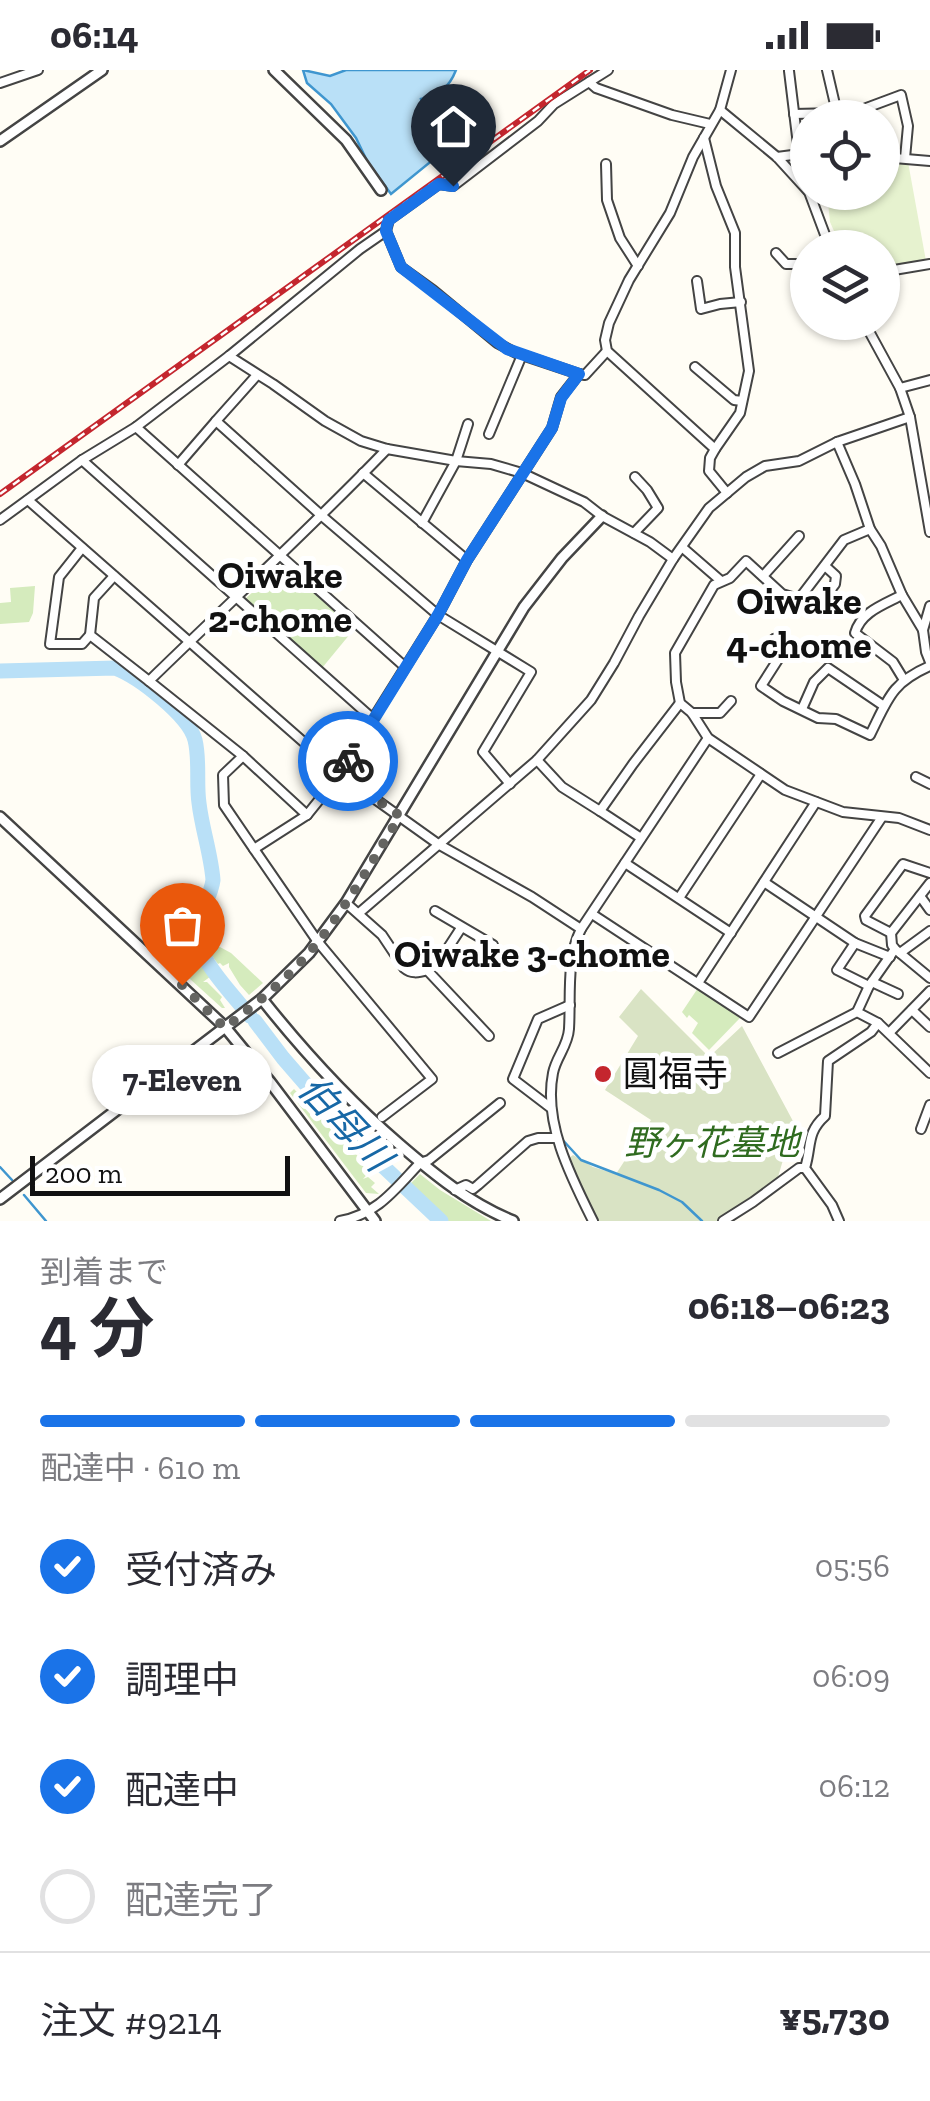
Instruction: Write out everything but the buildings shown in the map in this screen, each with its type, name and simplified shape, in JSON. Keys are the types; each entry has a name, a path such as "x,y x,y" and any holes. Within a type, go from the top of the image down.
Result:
{"street":[{"path":"0,83 38,70"},
{"path":"0,141 102,70"},
{"path":"274,70 346,140 381,190"},
{"path":"607,351 585,374 579,374 497,343 401,267 386,231 389,220 439,184 453,186 538,121 554,104 608,70"},
{"path":"715,449 607,351 605,340 609,323 670,213 720,110 731,70"},
{"path":"788,70 792,100"},
{"path":"827,70 834,100"},
{"path":"589,82 672,115 710,124"},
{"path":"888,100 902,95 908,126 905,158"},
{"path":"720,110 790,172"},
{"path":"704,138 716,186 736,233 736,266 749,371 740,413 710,458 709,471 727,493"},
{"path":"777,157 790,155"},
{"path":"900,158 930,161"},
{"path":"606,164 607,200 620,238 638,266"},
{"path":"0,520 82,460 136,427 386,231"},
{"path":"776,253 790,264"},
{"path":"900,269 930,264"},
{"path":"697,281 702,310 741,302"},
{"path":"874,340 900,388 910,416 930,532"},
{"path":"489,434 522,355"},
{"path":"229,356 325,421 362,440 387,449 456,462 480,462 522,473 584,502 673,559"},
{"path":"695,366 734,400 742,401"},
{"path":"254,849 307,815 340,774 438,615 467,560 552,428 561,398 579,374"},
{"path":"178,465 257,375"},
{"path":"900,388 930,380"},
{"path":"359,913 538,760 591,700 673,559 709,508 765,466 799,461 837,442 910,416"},
{"path":"216,421 438,615 531,672 483,752 510,784"},
{"path":"422,523 456,462 468,424"},
{"path":"136,427 404,666"},
{"path":"771,642 786,647 761,686 818,718 836,719 870,735 888,696 904,680 930,664 923,630 870,529 837,442"},
{"path":"149,680 387,449"},
{"path":"82,460 374,719"},
{"path":"363,474 467,560"},
{"path":"634,532 658,508 635,477"},
{"path":"28,500 340,774 438,844 582,929"},
{"path":"0,1200 260,1001 297,966 346,903 524,607 602,516"},
{"path":"870,529 844,540 799,600 782,594 746,561 730,578 714,585 675,653 680,703 692,713 708,738 785,790 843,812 899,818 930,830"},
{"path":"763,576 799,536"},
{"path":"82,548 59,576 50,644 82,644 90,635 94,598 114,576"},
{"path":"683,548 721,580"},
{"path":"818,606 835,584 836,576 825,566"},
{"path":"902,595 865,615 855,629 893,662 904,680"},
{"path":"923,630 930,606"},
{"path":"90,635 243,756 307,815"},
{"path":"802,708 814,682 828,668 884,706"},
{"path":"692,713 720,713 731,701"},
{"path":"600,811 680,703"},
{"path":"593,1221 557,1138 551,1108 553,1073 568,1041 572,958 582,929 708,738"},
{"path":"243,756 223,776 224,805 318,942 432,1079 382,1117"},
{"path":"538,760 562,788 641,838"},
{"path":"679,898 761,774"},
{"path":"916,777 930,784"},
{"path":"698,983 816,802"},
{"path":"0,817 225,1028 372,1217"},
{"path":"592,914 749,1017 882,817"},
{"path":"625,864 731,933"},
{"path":"891,933 866,920 866,916 903,864 930,872"},
{"path":"764,882 854,943 895,953 929,975"},
{"path":"895,953 891,933 930,883"},
{"path":"920,896 930,910"},
{"path":"346,903 382,934 408,972 426,970 446,951 461,928"},
{"path":"435,912 493,945"},
{"path":"778,1054 857,1012 871,984 895,953 930,931"},
{"path":"854,943 836,970 898,994"},
{"path":"426,970 488,1036"},
{"path":"888,1033 930,991"},
{"path":"260,1001 328,1078 417,1166 488,1211 513,1221"},
{"path":"551,1108 513,1079 538,1020 570,1005"},
{"path":"912,1010 930,1027"},
{"path":"857,1012 878,1023 928,1066"},
{"path":"839,1221 805,1168 810,1135 825,1116 828,1060 878,1023"},
{"path":"340,1221 372,1217 417,1166 500,1104"},
{"path":"922,1129 930,1105"},
{"path":"456,1190 478,1186 528,1141 557,1138"},
{"path":"723,1221 799,1168 805,1168"}],"green space":[{"path":"900,162 908,162 926,261 900,264 900,230 834,230 829,210 900,210"},
{"path":"283,565 355,628 322,668 245,599"},
{"path":"35,586 29,622 0,624 0,603 11,602 10,588"},
{"path":"208,914 211,918 207,940 231,953 263,983 249,995 229,963 218,964 206,945 204,929"},
{"path":"191,920 191,943 211,976 203,982 222,997 225,1008 169,960 179,932 183,934"},
{"path":"698,988 740,1018 709,1050 692,1033 698,1023 682,1012"},
{"name":"野ヶ花墓地","path":"641,989 709,1057 742,1026 794,1123 778,1135 791,1150 778,1177 717,1221 597,1221 569,1158 573,1155 616,1174 651,1120 605,1090 638,1036 619,1017"},
{"path":"294,1089 371,1170 363,1179 368,1177 375,1183 371,1187 379,1194 366,1193 290,1093"},
{"path":"420,1174 491,1221 447,1221 409,1185"}],"water":[{"path":"303,70 330,76 346,70 456,70 443,90 421,99 424,111 420,127 434,159 391,194 331,104 307,83"}],"waterway":[{"name":"伯母川","path":"0,671 115,668 149,688 191,730 213,880 198,921 197,937 215,974 250,1016"},
{"name":"伯母川","path":"255,1021 348,1133 441,1221"},
{"path":"560,1137 581,1160 659,1190 682,1202 702,1221"},
{"path":"0,1167 12,1180"},
{"path":"24,1195 46,1221"}],"railway":[{"path":"0,494 590,70"}],"way so far":[{"path":"182,985 225,1028 262,999 318,942 400,816 340,774 348,761"}],"place":[{"name":"7-Eleven","path":"182,985"},
{"name":"圓福寺","path":"603,1074"}],"district":[{"name":"Oiwake 2-chome","path":"280,597"},
{"name":"Oiwake 4-chome","path":"799,623"},
{"name":"Oiwake 3-chome","path":"532,954"}],"route":[{"path":"348,761 438,615 467,560 552,428 561,398 579,374 497,343 401,267 386,231 389,220 439,184 453,186"}]}
